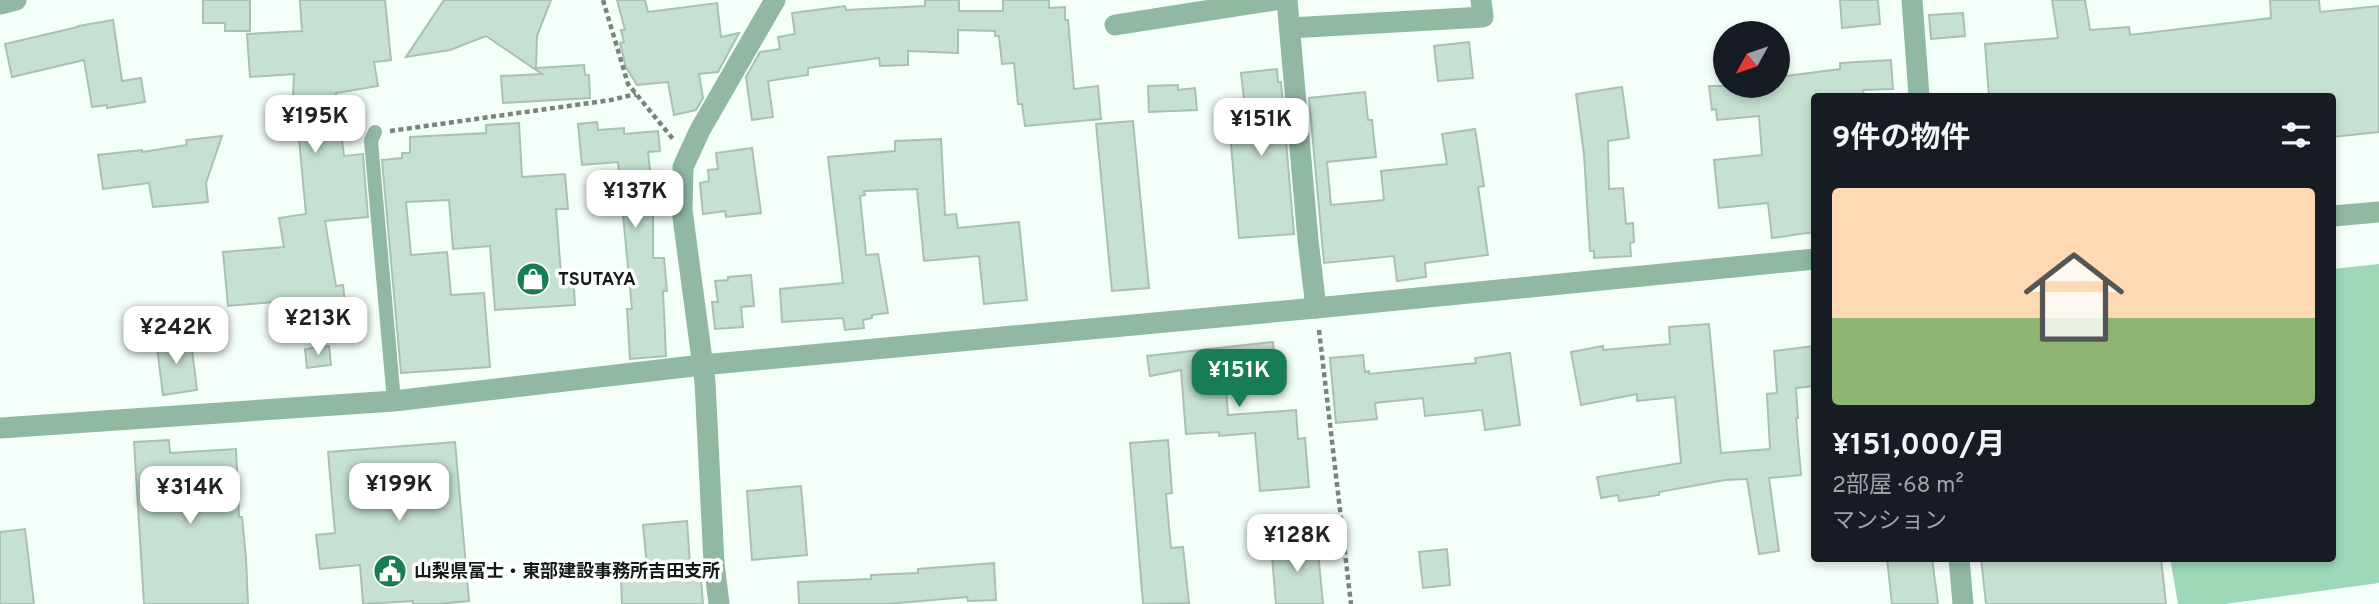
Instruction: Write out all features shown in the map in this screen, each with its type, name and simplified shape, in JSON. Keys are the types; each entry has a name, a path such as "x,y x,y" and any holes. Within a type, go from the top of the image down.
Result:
{"street":[{"path":"0,4 16,0"},
{"path":"719,604 702,365 682,211 683,167 699,130 775,0"},
{"path":"1115,25 1275,0"},
{"path":"1287,0 1316,308"},
{"path":"1290,28 1483,17 1481,0"},
{"path":"1912,0 1919,93"},
{"path":"2336,216 2379,212"},
{"path":"0,428 394,401 702,365 1811,259"},
{"path":"1959,562 1964,604"}],"lane":[{"path":"375,132 371,141 394,401"}],"path":[{"path":"603,0 628,84 688,155"},
{"path":"375,132 611,100 636,94"},
{"path":"1316,308 1351,604"}],"green space":[{"path":"2379,264 2379,583 2225,604 2178,604 2171,562 2336,562 2336,269"}],"building":[{"path":"203,0 250,0 250,31 225,31 225,23 203,23"},
{"path":"300,0 385,0 391,60 374,62 378,86 336,93 344,156 363,154 368,217 325,221 336,286 343,285 347,322 339,323 340,339 312,342 308,299 228,306 223,252 284,247 279,218 306,214 299,139 291,140 294,74 250,77 247,34 302,31"},
{"path":"444,0 551,0 537,36 536,68 584,65 585,75 589,75 590,98 503,103 501,76 542,74 486,36 450,50 406,57"},
{"path":"617,0 645,0 648,12 717,3 721,37 739,33 718,72 699,74 703,98 696,110 674,115 668,82 637,85 626,67 620,43 624,42 621,30 625,30"},
{"path":"925,0 959,0 959,11 1003,11 1003,0 1049,0 1049,8 1065,7 1074,89 1098,86 1101,119 1025,126 1022,104 1018,104 1014,63 1002,64 999,36 995,36 995,31 958,30 958,53 908,51 908,65 880,66 879,58 808,68 808,75 768,81 773,117 752,120 746,77 760,52 780,49 778,37 795,34 792,13 845,6 846,10 925,6"},
{"path":"1840,0 1878,0 1880,24 1842,28"},
{"path":"2052,0 2085,0 2090,30 2129,27 2130,35 2271,18 2270,0 2319,0 2320,12 2379,6 2379,132 2336,137 2336,93 1989,93 1985,44 2058,38"},
{"path":"1963,13 1965,36 1931,39 1929,15"},
{"path":"113,20 122,81 141,78 145,102 107,108 107,105 92,107 84,60 12,77 5,44"},
{"path":"1469,42 1473,78 1438,81 1434,46"},
{"path":"1891,60 1893,89 1863,90 1864,93 1811,93 1811,233 1772,238 1768,203 1719,208 1714,160 1762,155 1759,116 1717,120 1716,109 1712,110 1709,86 1713,86 1713,98 1790,98 1790,75 1840,69 1840,63"},
{"path":"1277,69 1278,82 1281,82 1294,234 1239,238 1228,109 1245,107 1241,73"},
{"path":"1178,85 1178,90 1195,88 1197,110 1149,112 1148,86"},
{"path":"1622,87 1629,138 1608,141 1609,189 1623,188 1626,224 1633,223 1634,242 1630,243 1631,256 1594,258 1594,251 1590,251 1584,154 1576,94"},
{"path":"1365,92 1368,120 1372,120 1376,157 1327,162 1331,205 1384,200 1381,171 1447,164 1442,134 1475,129 1484,186 1478,187 1488,255 1425,263 1426,277 1397,281 1394,256 1324,263 1309,98"},
{"path":"1133,121 1149,288 1112,291 1096,124"},
{"path":"597,122 598,130 624,128 624,134 658,131 660,151 648,152 653,196 653,258 664,258 667,291 663,291 666,356 630,359 627,309 632,309 618,162 582,165 578,124"},
{"path":"519,123 522,177 565,174 568,209 556,209 561,274 573,273 575,305 495,310 490,246 453,249 449,200 406,202 411,255 447,252 451,295 484,293 490,367 401,373 382,160 402,158 402,153 410,153 410,137 486,133 486,125"},
{"path":"222,136 206,183 208,202 153,207 149,183 103,189 98,155 142,152 187,145 186,140"},
{"path":"941,139 945,215 956,214 958,228 1019,222 1027,300 984,304 979,256 924,261 917,189 864,191 865,195 860,196 866,255 878,254 888,313 872,315 872,318 863,320 864,328 845,330 843,318 782,322 780,289 843,283 828,157 895,151 895,141"},
{"path":"752,148 761,213 726,217 725,211 703,214 700,183 709,181 708,170 718,169 716,153"},
{"path":"751,275 754,306 741,307 743,327 715,329 712,302 718,302 715,281"},
{"path":"1709,324 1721,453 1770,449 1767,394 1777,393 1774,351 1811,346 1811,386 1796,388 1801,475 1769,478 1779,551 1759,554 1747,479 1725,480 1619,501 1618,495 1601,498 1597,477 1681,463 1675,397 1637,401 1637,394 1581,405 1571,352 1603,346 1603,350 1670,344 1669,327"},
{"path":"180,335 181,344 191,342 197,390 163,395 156,339"},
{"path":"1273,342 1276,372 1225,375 1228,415 1296,410 1298,439 1305,438 1309,487 1260,491 1255,433 1219,436 1219,432 1186,434 1181,370 1150,376 1147,356"},
{"path":"329,346 331,365 307,368 305,349"},
{"path":"1510,353 1520,425 1485,430 1482,410 1425,416 1423,398 1375,403 1377,419 1336,423 1330,358 1363,355 1365,372 1369,371 1369,374 1476,363 1475,358"},
{"path":"169,440 170,453 236,449 239,517 242,517 248,604 144,604 134,442"},
{"path":"1168,440 1172,493 1166,494 1171,548 1183,547 1189,603 1143,604 1130,443"},
{"path":"455,442 469,601 438,604 413,604 413,601 363,604 360,565 320,569 316,535 335,533 328,452"},
{"path":"801,486 807,555 752,560 747,491"},
{"path":"687,521 691,579 701,579 703,604 622,604 621,577 648,576 643,525"},
{"path":"25,529 34,604 0,604 0,532"},
{"path":"1317,541 1323,604 1276,604 1271,545"},
{"path":"1447,549 1450,585 1423,588 1419,552"},
{"path":"1887,562 1933,562 1938,604 1892,604"},
{"path":"1981,562 2161,562 2166,604 1986,604"},
{"path":"994,563 996,600 968,601 967,597 886,604 799,604 798,582 871,579 871,575 918,573 918,569"}],"place":[{"name":"TSUTAYA","path":"533,279"},
{"name":"山梨県富士・東部建設事務所吉田支所","path":"390,571"}]}
